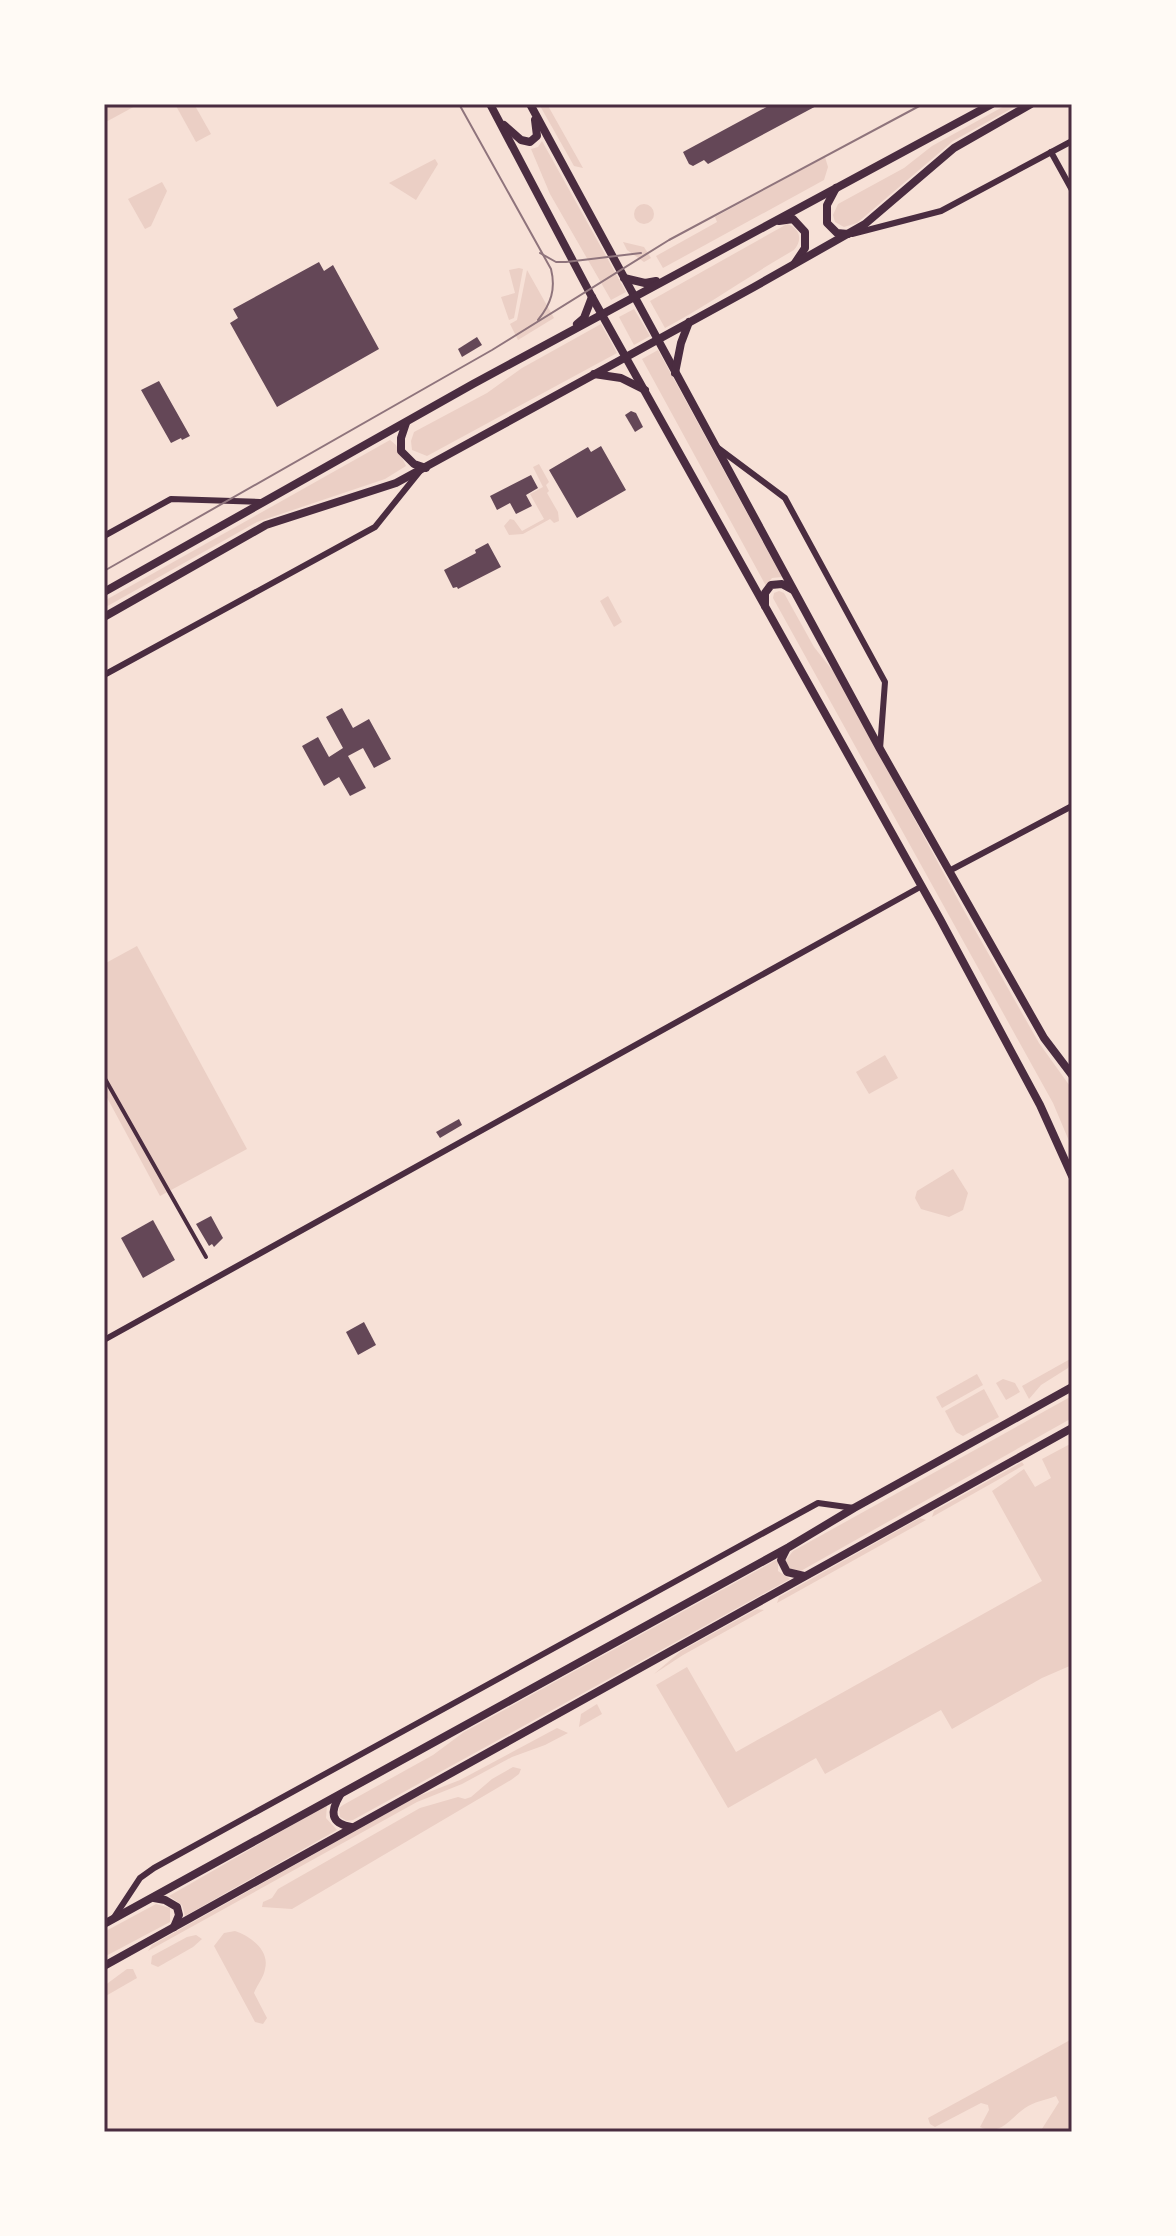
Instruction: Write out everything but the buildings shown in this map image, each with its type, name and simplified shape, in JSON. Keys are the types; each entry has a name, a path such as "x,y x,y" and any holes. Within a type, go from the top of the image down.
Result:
{"main road":[{"path":"490,104 592,297 922,886 1040,1105 1072,1176"},
{"path":"498,119 521,140 532,142 538,132 530,104"},
{"path":"530,104 880,749 1044,1038 1072,1075"},
{"path":"104,592 260,502 665,279 992,104"},
{"path":"104,617 266,525 396,483 794,264 865,224 954,148 1031,104"},
{"path":"836,188 827,205 827,223 837,233 848,234"},
{"path":"771,222 793,219 805,232 805,248 794,264"},
{"path":"624,278 645,283 665,279"},
{"path":"569,332 584,318 592,297"},
{"path":"675,373 689,322"},
{"path":"594,374 621,378 645,390"},
{"path":"407,423 401,438 401,451 423,469"},
{"path":"765,607 765,593 771,585 782,584 794,590"},
{"path":"108,1922 789,1547 1072,1387"},
{"path":"104,1966 1072,1428"},
{"path":"789,1547 782,1556 782,1565 795,1576 808,1575"},
{"path":"340,1795 333,1807 334,1821 351,1827"},
{"path":"152,1898 174,1904 179,1915 173,1927"}],"street":[{"path":"848,234 941,211 1072,141"},
{"path":"1051,152 1072,190"},
{"path":"715,446 785,498 885,682 880,749"},
{"path":"104,675 375,527 423,469"},
{"path":"104,536 171,499 260,502"},
{"path":"949,871 1072,806"},
{"path":"104,1340 922,886"},
{"path":"104,1077 206,1257"},
{"path":"108,1922 140,1878 154,1868 818,1503 854,1508"}],"shaded area":[{"path":"104,104 139,104 104,123"},
{"path":"175,104 194,104 211,134 196,142"},
{"path":"539,104 547,104 583,168 574,166"},
{"path":"1008,104 1020,104 953,141 857,223 844,227 835,222 833,215 838,204 904,168 932,146"},
{"path":"542,141 626,292 611,300 550,194 531,149 538,147"},
{"path":"825,157 828,167 824,180 663,268 656,256 717,222 715,217"},
{"path":"435,159 438,164 416,200 389,183"},
{"path":"162,182 167,191 151,226 145,229 128,199"},
{"path":"644,204 651,207 654,214 651,221 644,224 637,221 634,214 637,207"},
{"path":"787,224 795,228 799,235 794,250 665,328 650,301"},
{"path":"623,242 644,247 651,258 644,262 627,250"},
{"path":"523,269 514,318 509,320 501,297 515,293 509,270"},
{"path":"527,270 554,318 518,340 510,324 517,320"},
{"path":"634,309 650,336 634,345 619,317"},
{"path":"601,324 617,353 427,456 412,450 414,432 487,393 522,368"},
{"path":"658,350 782,577 772,578 766,586 642,359"},
{"path":"390,440 396,445 406,466 385,479 257,522 104,608 104,601"},
{"path":"539,464 549,482 546,485 547,493 558,512 559,521 554,523 550,519 523,534 509,535 504,526 510,519 522,531 544,519 530,494 543,487 533,467"},
{"path":"774,593 784,593 814,647 837,676 1039,1043 1072,1089 1072,1148 1053,1103 773,598"},
{"path":"608,596 622,622 614,627 600,601"},
{"path":"137,946 247,1149 160,1196 104,1092 104,964"},
{"path":"885,1055 898,1078 869,1094 856,1072"},
{"path":"953,1169 968,1193 963,1210 949,1217 921,1209 915,1198 917,1191"},
{"path":"1072,1358 1068,1368 1041,1385 1029,1399 1022,1386"},
{"path":"977,1374 983,1385 942,1408 936,1397"},
{"path":"1003,1379 1015,1383 1020,1392 1006,1400 996,1383"},
{"path":"984,1389 999,1417 963,1436 956,1432 945,1411"},
{"path":"1072,1396 1072,1418 799,1572 789,1568 786,1560 793,1551"},
{"path":"1072,1443 1072,1665 1042,1678 952,1729 941,1710 825,1774 816,1758 728,1808 656,1685 687,1667 736,1752 1042,1581 992,1491 1024,1469 1035,1487 1051,1478 1042,1459"},
{"path":"1022,1462 1024,1465 932,1517 934,1511"},
{"path":"920,1518 926,1520 777,1603 779,1597"},
{"path":"778,1559 778,1571 790,1579 353,1820 340,1817 339,1808 343,1805 433,1755 464,1732"},
{"path":"757,1609 764,1610 654,1674 681,1651"},
{"path":"597,1704 602,1714 579,1727 581,1714"},
{"path":"557,1728 568,1733 417,1802 148,1951 152,1945 416,1797 460,1780"},
{"path":"513,1767 521,1769 511,1780 292,1909 262,1907 263,1902 272,1898 278,1889 420,1808 458,1797 471,1797 492,1779"},
{"path":"327,1805 326,1818 337,1830 185,1916 182,1905 169,1896"},
{"path":"156,1904 170,1908 170,1922 104,1957 104,1932"},
{"path":"235,1931 252,1940 265,1956 264,1972 254,1993 267,2018 263,2024 255,2022 214,1946 224,1933"},
{"path":"196,1935 202,1939 193,1947 158,1967 151,1964 152,1956"},
{"path":"127,1969 133,1969 137,1978 104,1997 104,1986"},
{"path":"1072,2039 1072,2132 1040,2132 1059,2102 1056,2096 1028,2106 994,2130 980,2127 989,2110 988,2105 981,2103 935,2127 930,2124 928,2118"}],"tram line":[{"path":"459,104 551,269 551,296 538,320"},
{"path":"104,571 492,350 669,240 923,104"},
{"path":"540,253 556,262 641,253"}]}
